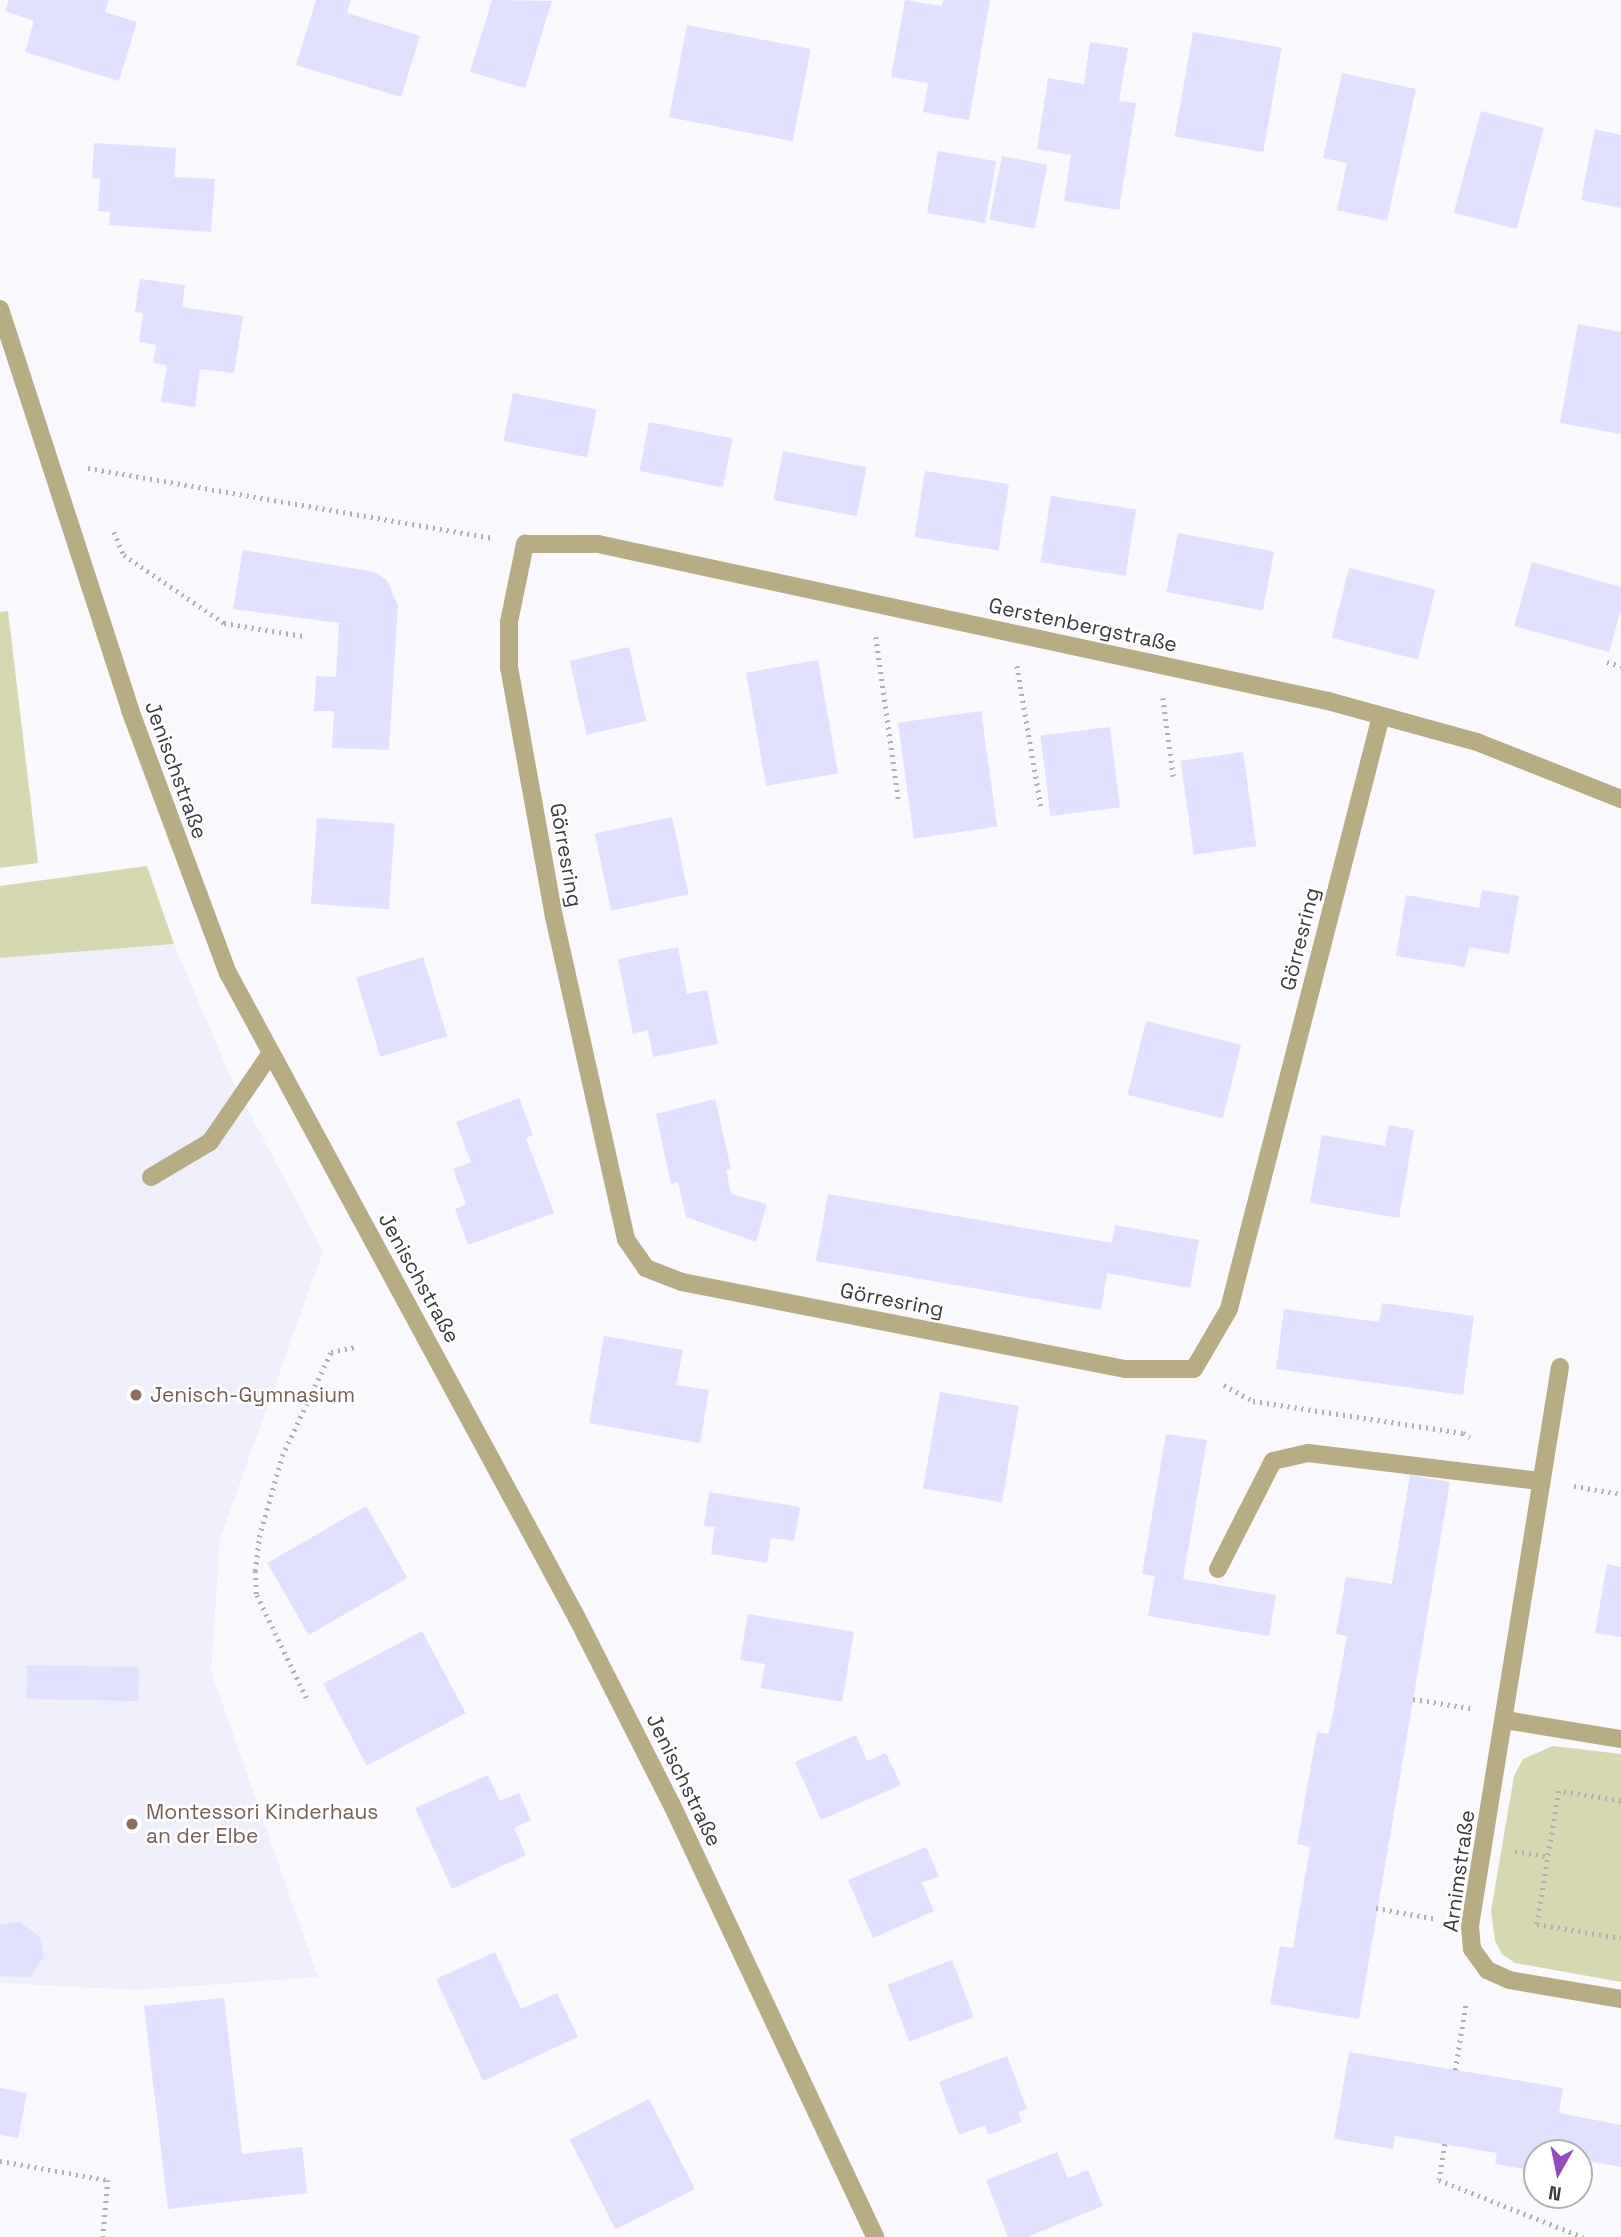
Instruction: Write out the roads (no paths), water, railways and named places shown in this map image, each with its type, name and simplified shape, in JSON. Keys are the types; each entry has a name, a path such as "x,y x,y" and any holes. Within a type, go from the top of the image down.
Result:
{"street":[{"name":"Jenischstraße","path":"0,309 134,722 228,972 590,1643 727,1919 874,2237"},
{"name":"Gerstenbergstraße","path":"525,544 598,544 1328,701 1477,742 1621,799"},
{"name":"Görresring","path":"525,544 509,622 509,668 554,916 626,1239 646,1268 682,1282 1125,1369 1194,1369 1229,1309 1381,716"},
{"path":"151,1177 210,1142 271,1053"},
{"name":"Arnimstraße","path":"1560,1367 1470,1926 1472,1949 1487,1970 1510,1980 1621,1999"},
{"path":"1218,1569 1273,1461 1308,1453 1541,1481"},
{"path":"1504,1720 1621,1739"}],"place":[{"name":"Jenisch-Gymnasium","path":"136,1395"},
{"name":"Montessori Kinderhaus an der Elbe","path":"132,1824"}]}
